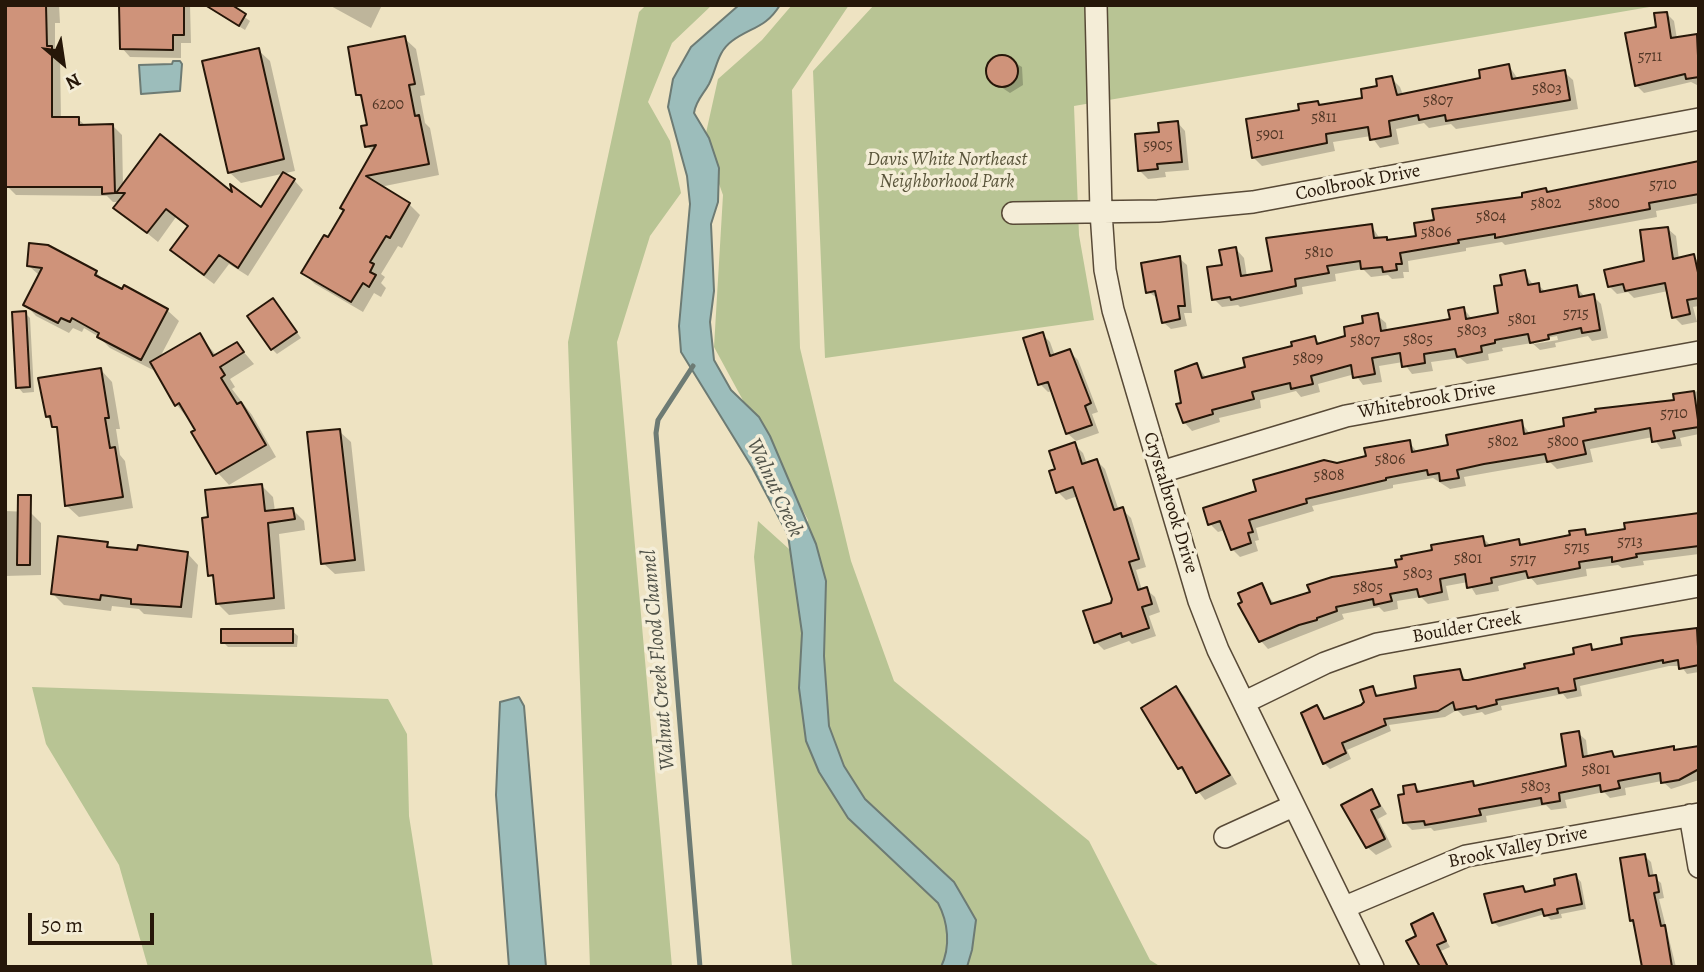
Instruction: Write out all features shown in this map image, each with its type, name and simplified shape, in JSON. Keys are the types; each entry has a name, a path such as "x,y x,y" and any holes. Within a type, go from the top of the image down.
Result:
{"street":[{"name":"Crystalbrook Drive","path":"1096,5 1101,212 1105,270 1113,310 1199,601 1218,650 1373,967"},
{"name":"Coolbrook Drive","path":"1013,213 1199,209 1253,202 1699,119"},
{"name":"Whitebrook Drive","path":"1161,472 1288,431 1346,416 1699,352"},
{"name":"Boulder Creek","path":"1245,702 1325,663 1377,644 1699,586"},
{"path":"1225,837 1293,806"},
{"path":"1694,814 1699,867"},
{"name":"Brook Valley Drive","path":"1345,907 1466,856 1694,814"}],"green space":[{"path":"646,5 712,5 672,43 648,102 670,141 681,193 650,236 617,342 672,967 590,967 568,342 639,12"},
{"path":"792,5 849,5 792,90 800,348 851,561 894,681 1089,841 1150,960 1161,967 792,967 754,557 758,521 799,558 808,520 714,347 723,195 704,142 718,79 762,40"},
{"name":"Davis White Northeast Neighborhood Park","path":"874,5 1661,5 1074,106 1079,235 1094,320 825,358 813,71"},
{"path":"32,687 388,699 407,734 409,816 433,967 148,967 119,865 46,744"}],"water":[{"name":"Walnut Creek","path":"739,5 780,5 764,23 739,36 723,50 694,113 709,138 719,168 718,202 711,224 714,291 710,322 714,360 731,390 759,417 770,436 816,544 826,581 824,656 829,726 844,766 865,799 954,882 976,920 967,967 941,967 947,934 938,903 848,818 819,772 806,741 799,688 802,633 788,535 752,467 681,352 679,326 690,204 687,176 668,107 673,79 691,47"},
{"path":"173,61 180,61 182,64 180,91 141,94 139,65 172,64"},
{"path":"519,697 524,706 546,967 509,967 496,795 500,702"}],"building":[{"path":"5,5 46,5 47,46 52,46 52,117 79,117 79,125 113,124 115,193 102,194 102,187 5,187"},
{"path":"119,5 184,5 184,35 173,35 173,50 120,49"},
{"path":"205,5 232,5 246,14 239,26"},
{"path":"1667,12 1671,38 1697,34 1699,77 1686,79 1685,74 1635,86 1625,33 1656,27 1654,13"},
{"path":"405,36 415,84 409,85 415,116 419,115 429,164 366,176 410,203 390,238 386,236 370,262 374,264 370,272 376,275 369,287 363,283 351,302 301,273 324,235 328,237 344,210 340,208 376,145 365,147 361,126 367,125 361,95 356,95 348,47"},
{"path":"259,48 284,159 228,173 202,61"},
{"path":"1002,55 1014,59 1018,71 1014,83 1002,87 990,83 986,71 990,59"},
{"path":"1509,64 1512,79 1565,70 1570,100 1446,121 1445,115 1419,120 1418,115 1389,121 1391,136 1370,140 1368,127 1326,134 1327,143 1252,158 1246,119 1299,110 1298,104 1318,101 1319,105 1362,98 1361,89 1377,86 1376,79 1392,76 1397,95 1480,78 1479,70"},
{"path":"1178,121 1182,162 1157,164 1158,169 1138,171 1135,134 1159,132 1158,123"},
{"path":"160,134 232,192 230,184 261,207 283,172 295,179 238,268 219,255 204,275 170,250 188,226 166,209 147,233 113,208 125,193 116,193"},
{"path":"1699,161 1699,194 1649,203 1650,209 1495,238 1495,234 1458,240 1459,243 1400,253 1402,264 1396,264 1397,270 1383,272 1382,267 1361,269 1360,261 1327,266 1329,273 1295,279 1296,286 1231,300 1230,297 1212,300 1207,267 1222,265 1219,250 1236,247 1241,276 1272,271 1266,238 1372,224 1374,238 1387,237 1387,240 1416,236 1414,223 1434,220 1432,209 1522,197 1522,193 1546,188 1547,192"},
{"path":"1668,227 1673,259 1694,254 1699,277 1699,298 1687,300 1690,314 1672,318 1665,283 1625,291 1623,284 1608,287 1604,270 1644,261 1640,230"},
{"path":"29,243 48,245 97,271 95,275 122,289 124,285 168,309 141,360 97,337 99,333 72,318 70,322 61,318 58,323 23,305 42,268 27,266"},
{"path":"1180,256 1185,306 1178,306 1180,319 1162,323 1155,291 1146,293 1141,263"},
{"path":"1525,270 1528,285 1539,283 1540,292 1577,285 1579,297 1594,294 1600,330 1582,333 1581,328 1548,335 1549,339 1530,343 1528,334 1495,340 1495,343 1481,346 1482,352 1457,357 1455,349 1424,354 1425,363 1402,367 1400,353 1372,358 1375,374 1353,378 1351,365 1311,376 1313,384 1291,389 1290,383 1252,392 1254,399 1212,410 1213,414 1183,423 1176,404 1181,403 1175,371 1197,363 1202,378 1245,367 1243,358 1292,346 1291,342 1315,336 1317,344 1345,336 1344,327 1363,323 1362,316 1378,313 1381,331 1450,319 1448,310 1464,307 1466,319 1498,313 1494,286 1502,285 1500,275"},
{"path":"273,298 297,332 271,350 247,316"},
{"path":"26,311 30,387 16,388 12,312"},
{"path":"1043,332 1050,356 1070,349 1091,403 1085,406 1092,425 1066,434 1048,382 1038,385 1023,338"},
{"path":"200,333 213,356 237,342 244,352 220,367 225,375 221,378 237,404 241,402 266,445 216,474 191,432 195,430 179,403 175,406 150,362"},
{"path":"101,368 109,418 105,418 110,448 115,447 123,497 65,506 57,427 52,427 50,416 46,417 38,378"},
{"path":"1694,391 1699,427 1673,431 1675,438 1652,442 1650,428 1583,441 1586,454 1547,462 1545,454 1484,464 1457,470 1459,478 1440,481 1439,473 1428,475 1427,470 1386,478 1306,499 1307,503 1249,520 1253,532 1248,533 1251,543 1231,550 1220,521 1208,525 1203,508 1256,491 1253,480 1324,460 1337,463 1366,456 1364,448 1410,440 1412,452 1448,445 1446,435 1522,420 1524,434 1564,426 1563,418 1596,412 1595,409 1674,400 1673,394"},
{"path":"340,429 355,560 321,564 307,432"},
{"path":"1075,442 1082,464 1097,459 1114,510 1123,507 1139,559 1129,562 1138,590 1147,587 1152,604 1142,607 1149,628 1122,637 1121,633 1094,643 1083,611 1111,603 1112,599 1073,487 1056,493 1049,471 1055,469 1049,451"},
{"path":"262,484 265,511 293,508 295,519 268,523 274,598 216,604 213,575 208,576 202,518 208,517 205,490"},
{"path":"18,495 31,495 30,565 17,565"},
{"path":"1699,513 1699,546 1636,554 1637,557 1612,562 1612,557 1579,562 1580,568 1528,578 1526,571 1491,578 1492,583 1467,588 1465,574 1440,579 1442,592 1419,597 1417,589 1390,594 1392,601 1374,605 1373,599 1336,607 1337,611 1259,642 1238,604 1242,602 1238,593 1262,583 1271,604 1310,592 1307,585 1332,577 1397,567 1395,560 1402,559 1401,556 1432,550 1431,545 1483,536 1485,546 1519,539 1520,545 1570,535 1569,531 1585,529 1586,535 1625,529 1624,523"},
{"path":"58,536 108,542 107,547 137,550 138,545 188,552 181,607 131,604 131,599 101,595 100,600 51,594"},
{"path":"1697,628 1699,665 1679,669 1678,660 1663,663 1663,660 1574,679 1576,690 1559,693 1558,688 1496,700 1497,704 1477,709 1476,706 1455,710 1453,702 1438,711 1384,719 1386,725 1342,743 1346,753 1323,764 1301,713 1317,705 1324,719 1361,705 1364,702 1360,690 1373,686 1376,696 1416,688 1414,676 1460,669 1463,680 1468,680 1525,668 1524,664 1574,654 1573,648 1591,644 1592,650 1622,644 1621,638"},
{"path":"221,629 293,629 293,643 221,643"},
{"path":"1176,686 1230,775 1196,793 1182,767 1178,769 1141,708"},
{"path":"1579,731 1583,757 1612,751 1614,757 1674,746 1674,750 1699,746 1699,769 1679,780 1661,783 1660,773 1618,781 1620,788 1601,792 1600,785 1559,793 1560,801 1542,804 1541,798 1479,809 1481,815 1443,822 1425,825 1424,821 1403,823 1398,795 1404,794 1403,786 1415,784 1417,792 1473,781 1474,786 1566,766 1561,734"},
{"path":"1372,789 1380,806 1371,810 1385,839 1366,848 1341,805"},
{"path":"1645,854 1649,876 1656,875 1659,892 1654,893 1661,926 1665,925 1672,967 1642,967 1633,920 1630,921 1620,858"},
{"path":"1576,874 1582,904 1557,909 1558,913 1544,916 1542,909 1492,923 1484,894 1523,886 1525,892 1555,885 1554,879"},
{"path":"1433,913 1446,941 1437,945 1448,967 1420,967 1406,941 1416,936 1411,924"}],"waterway":[{"name":"Walnut Creek Flood Channel","path":"693,366 658,420 656,433 700,967"}]}
